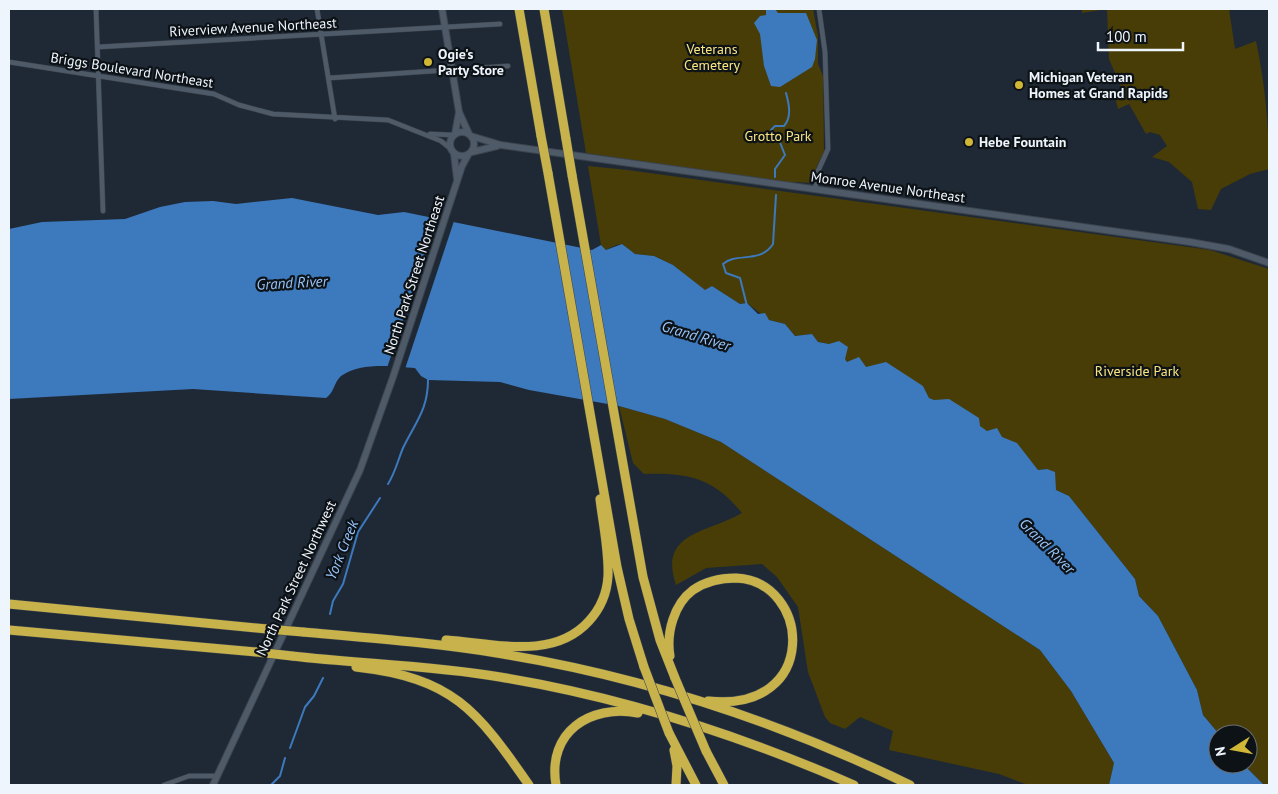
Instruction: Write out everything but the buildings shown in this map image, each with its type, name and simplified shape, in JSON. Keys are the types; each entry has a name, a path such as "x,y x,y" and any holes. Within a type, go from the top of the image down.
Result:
{"highway":[{"path":"519,9 621,585 644,667 669,733 696,785"},
{"path":"544,9 643,577 660,640 673,675 706,751 724,785"},
{"path":"400,640 436,640 539,646 567,638 585,625 602,601 608,576 599,493 598,459"},
{"path":"673,675 669,649 670,632 677,608 693,590 722,578 744,579 762,586 776,597 788,613 792,631 793,648 783,674 772,687 757,696 738,702 693,699"},
{"path":"9,604 400,640 505,654 559,665 693,699 791,733 910,785"},
{"path":"9,630 423,666 500,677 558,688 683,720 754,744 854,785"},
{"path":"294,656 402,674 438,688 458,700 475,714 490,731 529,785"},
{"path":"556,785 556,761 560,747 568,733 584,719 600,713 620,710 683,720"},
{"path":"669,733 677,766 676,785"}],"main road":[{"path":"442,9 459,112 474,142 470,153 460,156 452,151 450,142 454,135 459,112"},
{"path":"454,135 470,135"},
{"name":"Monroe Avenue Northeast","path":"470,135 500,145 1198,243 1229,249 1269,262"},
{"name":"Monroe Avenue Northeast","path":"470,153 500,145"},
{"name":"North Park Street Northeast","path":"452,151 458,180"},
{"name":"North Park Street Northeast","path":"393,377 458,180 470,153"},
{"name":"North Park Street Northwest","path":"212,785 360,470 393,377"}],"street":[{"path":"96,9 100,76 103,211"},
{"path":"317,9 335,119"},
{"path":"815,190 818,171 828,149 825,52 819,9"},
{"name":"Riverview Avenue Northeast","path":"98,47 500,24"},
{"name":"Briggs Boulevard Northeast","path":"9,62 220,95 239,105 273,114 335,119 388,120 446,144 452,151"},
{"path":"329,78 508,66"},
{"name":"Briggs Boulevard Northeast","path":"425,134 454,135"},
{"path":"164,785 189,776 217,776"}],"green space":[{"path":"562,9 813,9 818,36 818,64 823,76 824,151 816,168 813,183 795,182 793,184 586,153"},
{"path":"1082,9 1107,9 1082,13"},
{"path":"1107,9 1229,9 1235,49 1256,41 1266,105 1269,169 1250,174 1221,189 1211,210 1198,209 1192,182 1169,162 1152,157 1167,146 1160,135 1150,132 1146,134 1129,104 1118,109 1115,97 1123,92 1109,59"},
{"name":"Riverside Park","path":"588,166 1210,250 1269,269 1269,785 1264,785 1253,774 1258,774 1258,724 1211,724 1203,715 1197,690 1158,616 1139,596 1135,579 1069,496 1056,490 1047,469 1038,470 1017,444 987,431 929,398 923,386 848,362 829,344 818,342 812,334 795,336 785,324 769,320 747,303 740,304 712,286 705,291 673,265 654,256 635,254 622,244 606,250 601,245"},
{"path":"619,406 665,419 721,442 1040,650 1071,691 1114,763 1109,785 1028,785 999,774 889,750 893,731 860,717 845,729 830,723 825,717 808,672 798,607 777,577 762,564 706,568 676,585 672,568 674,554 680,544 701,531 742,513 721,492 699,480 674,474 644,474 633,463"}],"water":[{"path":"766,9 775,9 778,13 806,13 817,40 812,67 780,87 771,86 764,66 760,34 754,23 760,16 766,15"},
{"name":"Grand River","path":"292,198 378,215 404,212 592,250 601,245 606,250 622,244 635,254 654,256 673,265 705,290 712,286 740,304 747,303 758,314 765,313 769,320 785,324 795,336 812,334 818,342 829,344 839,341 848,347 845,359 847,362 859,357 866,367 886,362 923,386 929,398 934,400 949,399 979,418 980,426 987,431 997,428 1002,437 1017,443 1038,470 1047,469 1055,472 1056,490 1069,496 1135,579 1139,596 1158,616 1197,690 1203,715 1211,724 1208,724 1208,774 1253,774 1264,785 1109,785 1114,763 1071,691 1040,650 721,442 665,419 619,406 529,390 500,382 428,380 421,376 415,368 387,366 367,367 348,372 339,378 326,398 193,389 9,399 9,229 42,222 125,219 160,207 185,202 213,201 236,204"}],"pier":[{"path":"437,217 454,221 405,369 387,368"}],"waterway":[{"path":"775,177 775,169 785,155 779,140 771,130 775,126 784,126 787,122 789,106 786,93"},
{"path":"747,306 740,278 726,273 723,264 734,259 762,254 773,244 776,195"},
{"name":"York Creek","path":"388,484 423,408 426,400 428,380"},
{"name":"York Creek","path":"330,614 333,601 343,584 358,532 380,498"},
{"name":"York Creek","path":"290,748 305,707 314,696 323,678"},
{"name":"York Creek","path":"271,785 280,776 285,758"}],"place":[{"name":"Ogie's Party Store","path":"428,62"},
{"name":"Michigan Veteran Homes at Grand Rapids","path":"1019,85"},
{"name":"Hebe Fountain","path":"969,142"}],"park label":[{"name":"Veterans Cemetery","path":"712,58"},
{"name":"Grotto Park","path":"778,136"}]}
